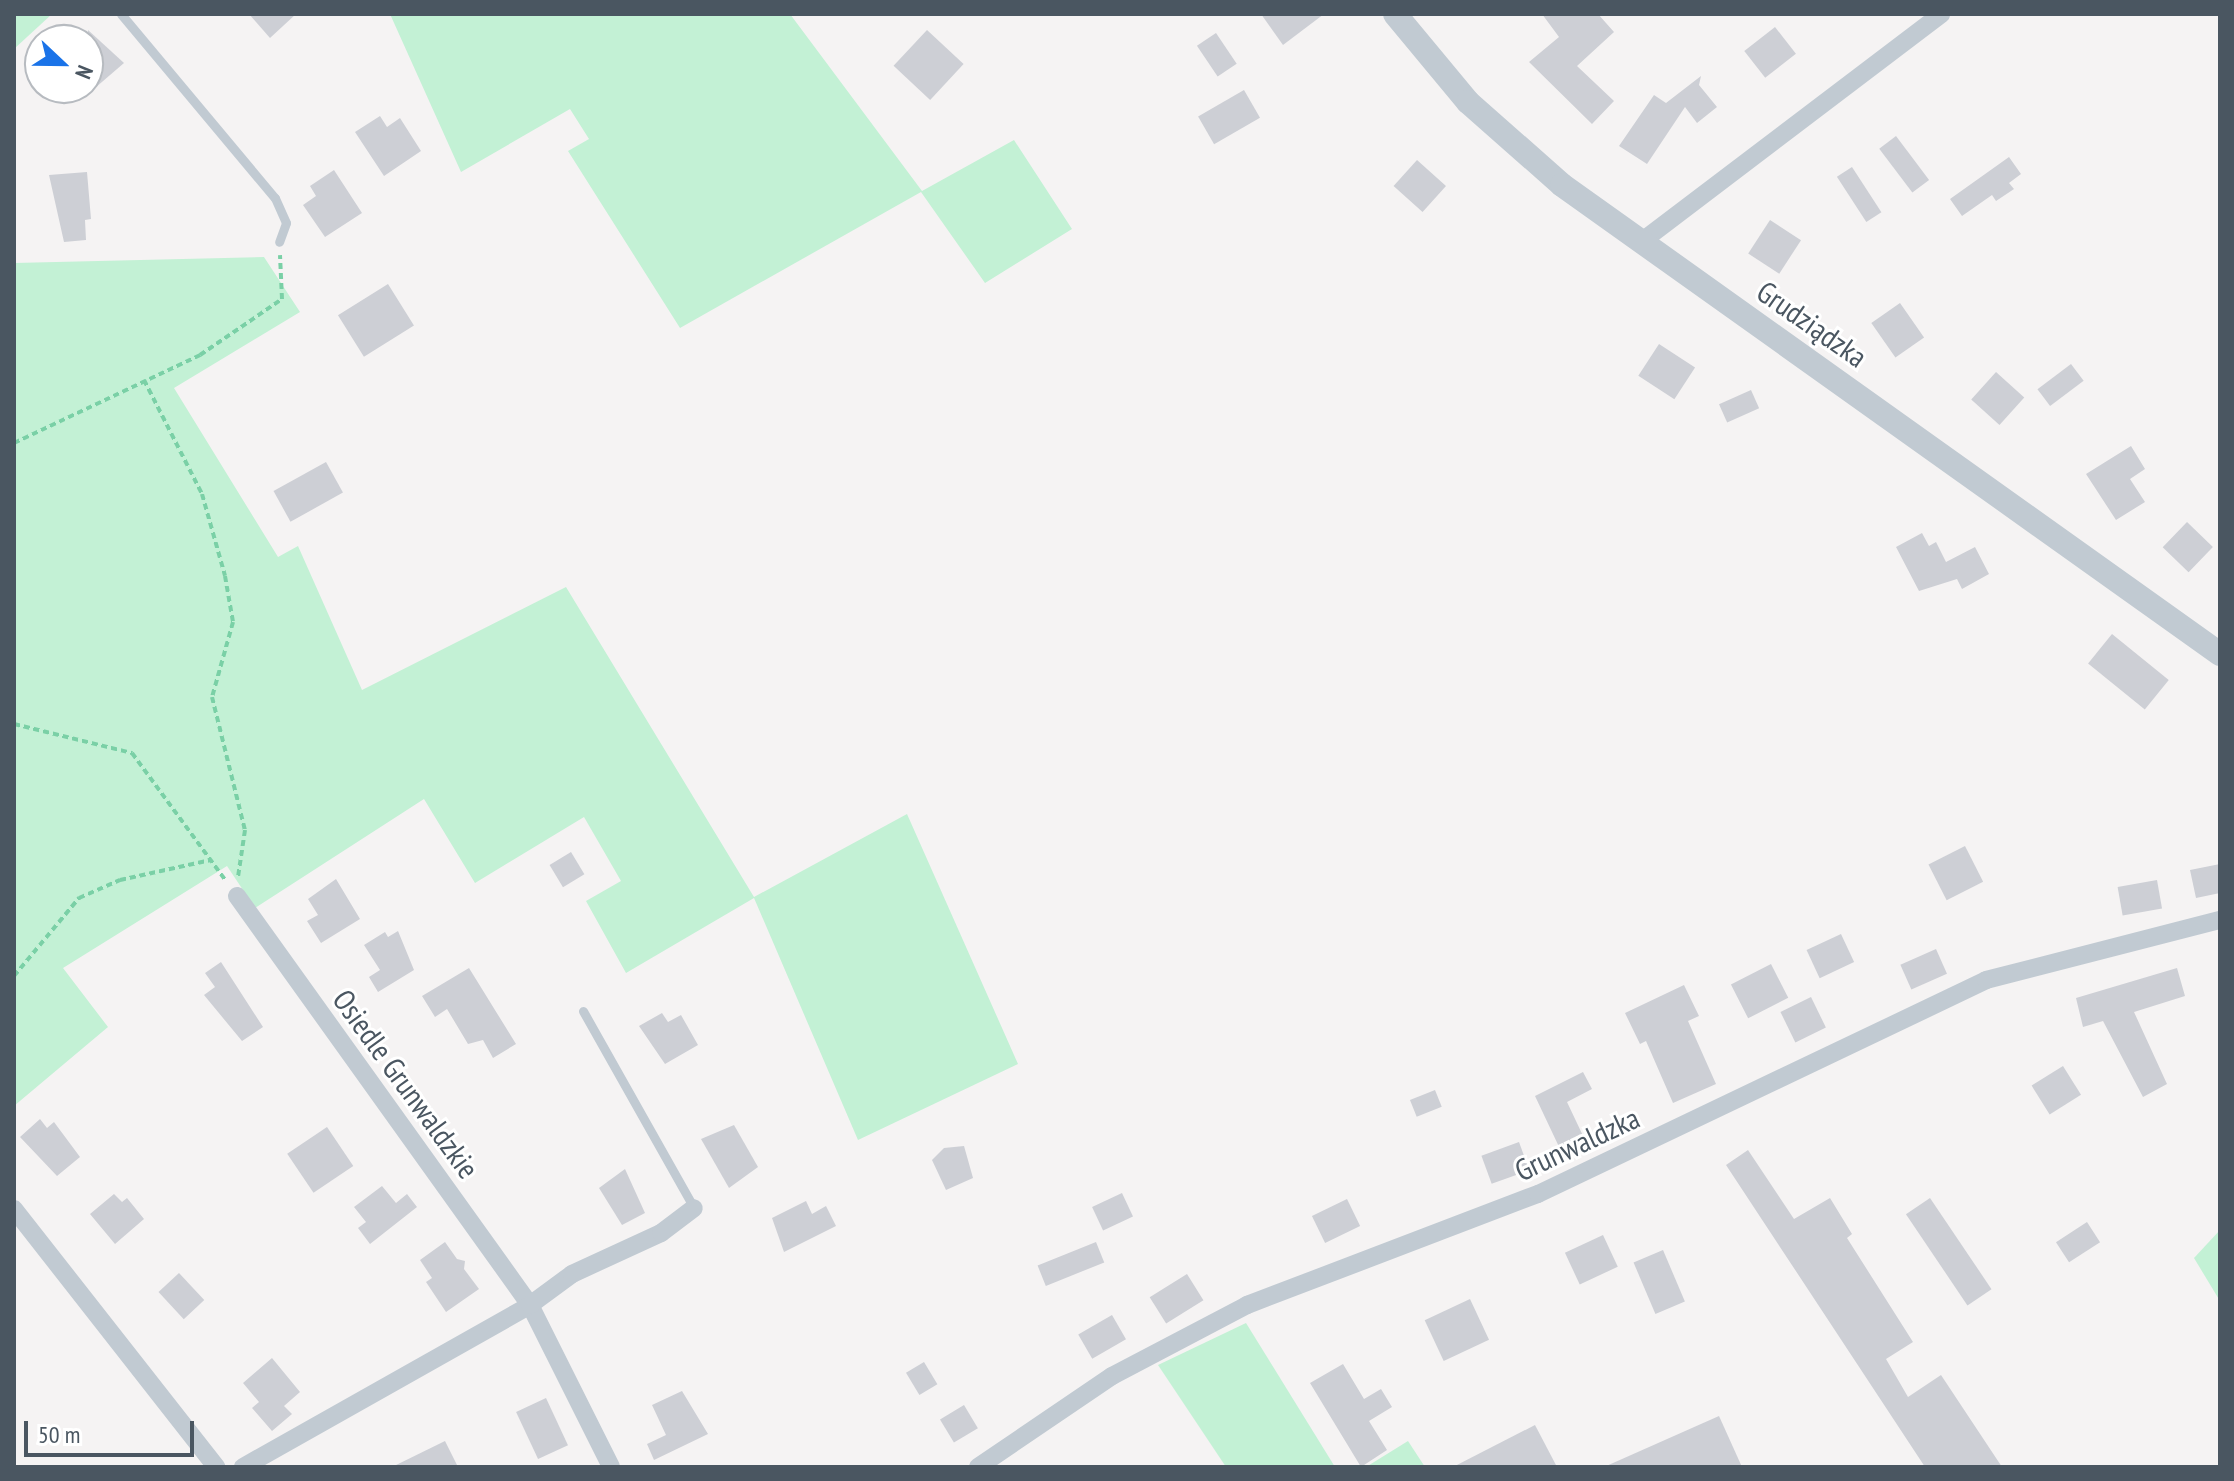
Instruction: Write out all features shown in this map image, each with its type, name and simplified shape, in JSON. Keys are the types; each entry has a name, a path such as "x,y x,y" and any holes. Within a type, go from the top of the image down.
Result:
{"street":[{"name":"Grudziądzka","path":"1395,14 1425,56 1514,146 1641,242 2220,654"},
{"path":"1641,242 1941,14"},
{"name":"Osiedle Grunwaldzkie","path":"237,896 530,1305 611,1467"},
{"name":"Grunwaldzka","path":"978,1467 1112,1376 1247,1305 1538,1194 1986,980 2220,920"},
{"path":"243,1467 530,1305 572,1274 661,1233 694,1208"},
{"path":"14,1209 216,1467"}],"lane":[{"path":"121,14 275,198 286,223 279,242"},
{"path":"583,1011 694,1208"}],"path":[{"path":"14,443 200,355 282,299 279,242"},
{"path":"144,380 202,494 228,591 233,622 212,697 245,830 237,896"},
{"path":"14,724 132,753 237,896"},
{"path":"14,976 79,898 120,880 211,860"}],"green space":[{"path":"14,14 52,14 41,24 24,24 24,40 14,49"},
{"path":"390,14 790,14 922,191 1014,140 1072,229 985,283 921,192 680,328 568,151 589,139 570,109 461,172"},
{"path":"264,257 300,312 174,388 278,557 298,546 362,690 566,587 754,897 907,814 1018,1064 858,1140 754,898 626,973 586,901 621,881 584,817 475,883 424,799 255,908 227,866 63,968 108,1027 14,1106 14,263"},
{"path":"2220,1230 2220,1301 2194,1258"},
{"path":"1246,1323 1335,1467 1226,1467 1158,1365"},
{"path":"1408,1441 1425,1467 1366,1467"}],"building":[{"path":"249,14 296,14 270,38"},
{"path":"1261,14 1324,14 1283,45"},
{"path":"1542,14 1598,14 1614,32 1577,66 1614,101 1592,124 1529,62 1559,37"},
{"path":"1775,27 1796,54 1765,78 1744,51"},
{"path":"927,30 964,64 930,100 894,66"},
{"path":"1216,33 1237,64 1218,77 1197,46"},
{"path":"104,45 124,63 104,80"},
{"path":"1701,76 1699,85 1717,107 1697,123 1685,107 1647,164 1619,146 1654,95 1666,103"},
{"path":"1244,90 1260,118 1214,144 1198,116"},
{"path":"380,116 387,127 400,118 421,151 384,176 355,132"},
{"path":"1896,136 1929,180 1912,193 1879,149"},
{"path":"2009,157 2021,174 2009,183 2014,189 1996,201 1992,195 1962,216 1950,199"},
{"path":"1417,160 1446,186 1423,212 1394,186"},
{"path":"1852,167 1881,212 1866,222 1837,177"},
{"path":"334,170 362,213 325,237 303,205 316,196 310,186"},
{"path":"87,172 91,219 85,220 86,240 64,242 49,175"},
{"path":"1770,220 1801,240 1779,274 1748,254"},
{"path":"388,284 414,326 364,357 338,315"},
{"path":"1900,303 1924,337 1895,357 1871,323"},
{"path":"1659,344 1695,367 1674,399 1638,376"},
{"path":"2071,364 2084,381 2050,406 2037,389"},
{"path":"1996,372 2024,397 1999,425 1971,399"},
{"path":"1751,390 1759,408 1727,423 1719,404"},
{"path":"2131,446 2145,469 2130,479 2145,502 2116,520 2086,474"},
{"path":"326,462 343,493 290,522 274,491"},
{"path":"2187,522 2213,547 2189,572 2163,547"},
{"path":"1922,533 1929,546 1936,542 1946,562 1975,547 1989,574 1962,589 1957,579 1919,591 1896,547"},
{"path":"2112,634 2169,680 2145,709 2088,664"},
{"path":"1965,846 1983,882 1947,900 1928,865"},
{"path":"571,852 584,874 563,887 550,865"},
{"path":"2220,864 2220,893 2196,898 2190,870"},
{"path":"336,879 360,919 321,943 307,921 318,915 308,899"},
{"path":"2157,880 2162,909 2123,916 2118,887"},
{"path":"398,931 414,970 378,992 369,977 380,970 364,945 385,932 388,937"},
{"path":"1841,934 1854,962 1820,978 1807,950"},
{"path":"1936,949 1947,974 1911,990 1900,965"},
{"path":"221,962 263,1027 242,1041 204,995 215,987 205,973"},
{"path":"1771,964 1788,998 1748,1018 1731,984"},
{"path":"469,968 516,1044 493,1058 483,1040 468,1044 447,1009 435,1017 422,996"},
{"path":"2177,968 2185,996 2134,1012 2167,1084 2143,1097 2103,1021 2083,1027 2076,998"},
{"path":"1684,985 1699,1016 1688,1021 1716,1084 1673,1103 1646,1041 1640,1044 1625,1013"},
{"path":"1811,997 1826,1028 1795,1042 1780,1012"},
{"path":"662,1013 668,1022 681,1015 698,1045 665,1064 639,1026"},
{"path":"2063,1066 2081,1095 2050,1114 2032,1086"},
{"path":"1583,1072 1592,1089 1567,1102 1585,1140 1561,1151 1535,1096"},
{"path":"1435,1090 1442,1107 1417,1117 1410,1100"},
{"path":"40,1119 47,1128 54,1122 80,1157 57,1176 20,1137"},
{"path":"734,1125 758,1167 729,1188 701,1139"},
{"path":"327,1127 353,1166 313,1193 287,1154"},
{"path":"1519,1142 1529,1170 1492,1184 1481,1156"},
{"path":"964,1146 973,1178 946,1190 932,1160 944,1148"},
{"path":"1748,1150 1794,1219 1830,1198 1852,1234 1847,1238 1913,1342 1886,1359 1908,1397 1941,1375 2002,1467 1925,1467 1726,1165"},
{"path":"625,1169 645,1213 622,1225 599,1188"},
{"path":"382,1186 396,1203 407,1194 417,1207 370,1244 358,1228 366,1222 354,1207"},
{"path":"1122,1193 1133,1217 1103,1231 1092,1207"},
{"path":"114,1194 122,1202 127,1198 144,1219 115,1244 90,1214"},
{"path":"1930,1198 1992,1289 1967,1305 1906,1214"},
{"path":"1347,1199 1360,1226 1325,1243 1312,1216"},
{"path":"806,1201 812,1214 826,1206 836,1226 784,1252 772,1218"},
{"path":"2087,1222 2100,1242 2069,1262 2056,1242"},
{"path":"1603,1235 1618,1267 1580,1284 1565,1253"},
{"path":"445,1242 457,1259 465,1261 464,1269 479,1289 446,1312 426,1282 432,1278 420,1260"},
{"path":"1096,1242 1104,1262 1046,1286 1038,1266"},
{"path":"1663,1250 1685,1302 1655,1314 1634,1263"},
{"path":"179,1273 204,1300 184,1319 159,1292"},
{"path":"1187,1274 1203,1300 1166,1324 1150,1297"},
{"path":"1470,1299 1489,1340 1444,1361 1425,1320"},
{"path":"1112,1315 1126,1339 1092,1359 1078,1334"},
{"path":"272,1358 300,1392 284,1406 292,1414 272,1431 252,1408 259,1402 243,1383"},
{"path":"924,1362 937,1384 919,1395 906,1373"},
{"path":"1343,1364 1364,1399 1381,1389 1392,1407 1369,1421 1387,1450 1361,1467 1310,1383"},
{"path":"682,1391 708,1434 654,1460 647,1444 666,1435 652,1405"},
{"path":"546,1398 568,1445 538,1459 516,1412"},
{"path":"964,1405 978,1428 954,1443 940,1419"},
{"path":"1719,1416 1742,1467 1604,1467"},
{"path":"1535,1425 1557,1467 1453,1467"},
{"path":"445,1441 458,1467 392,1467"}]}
